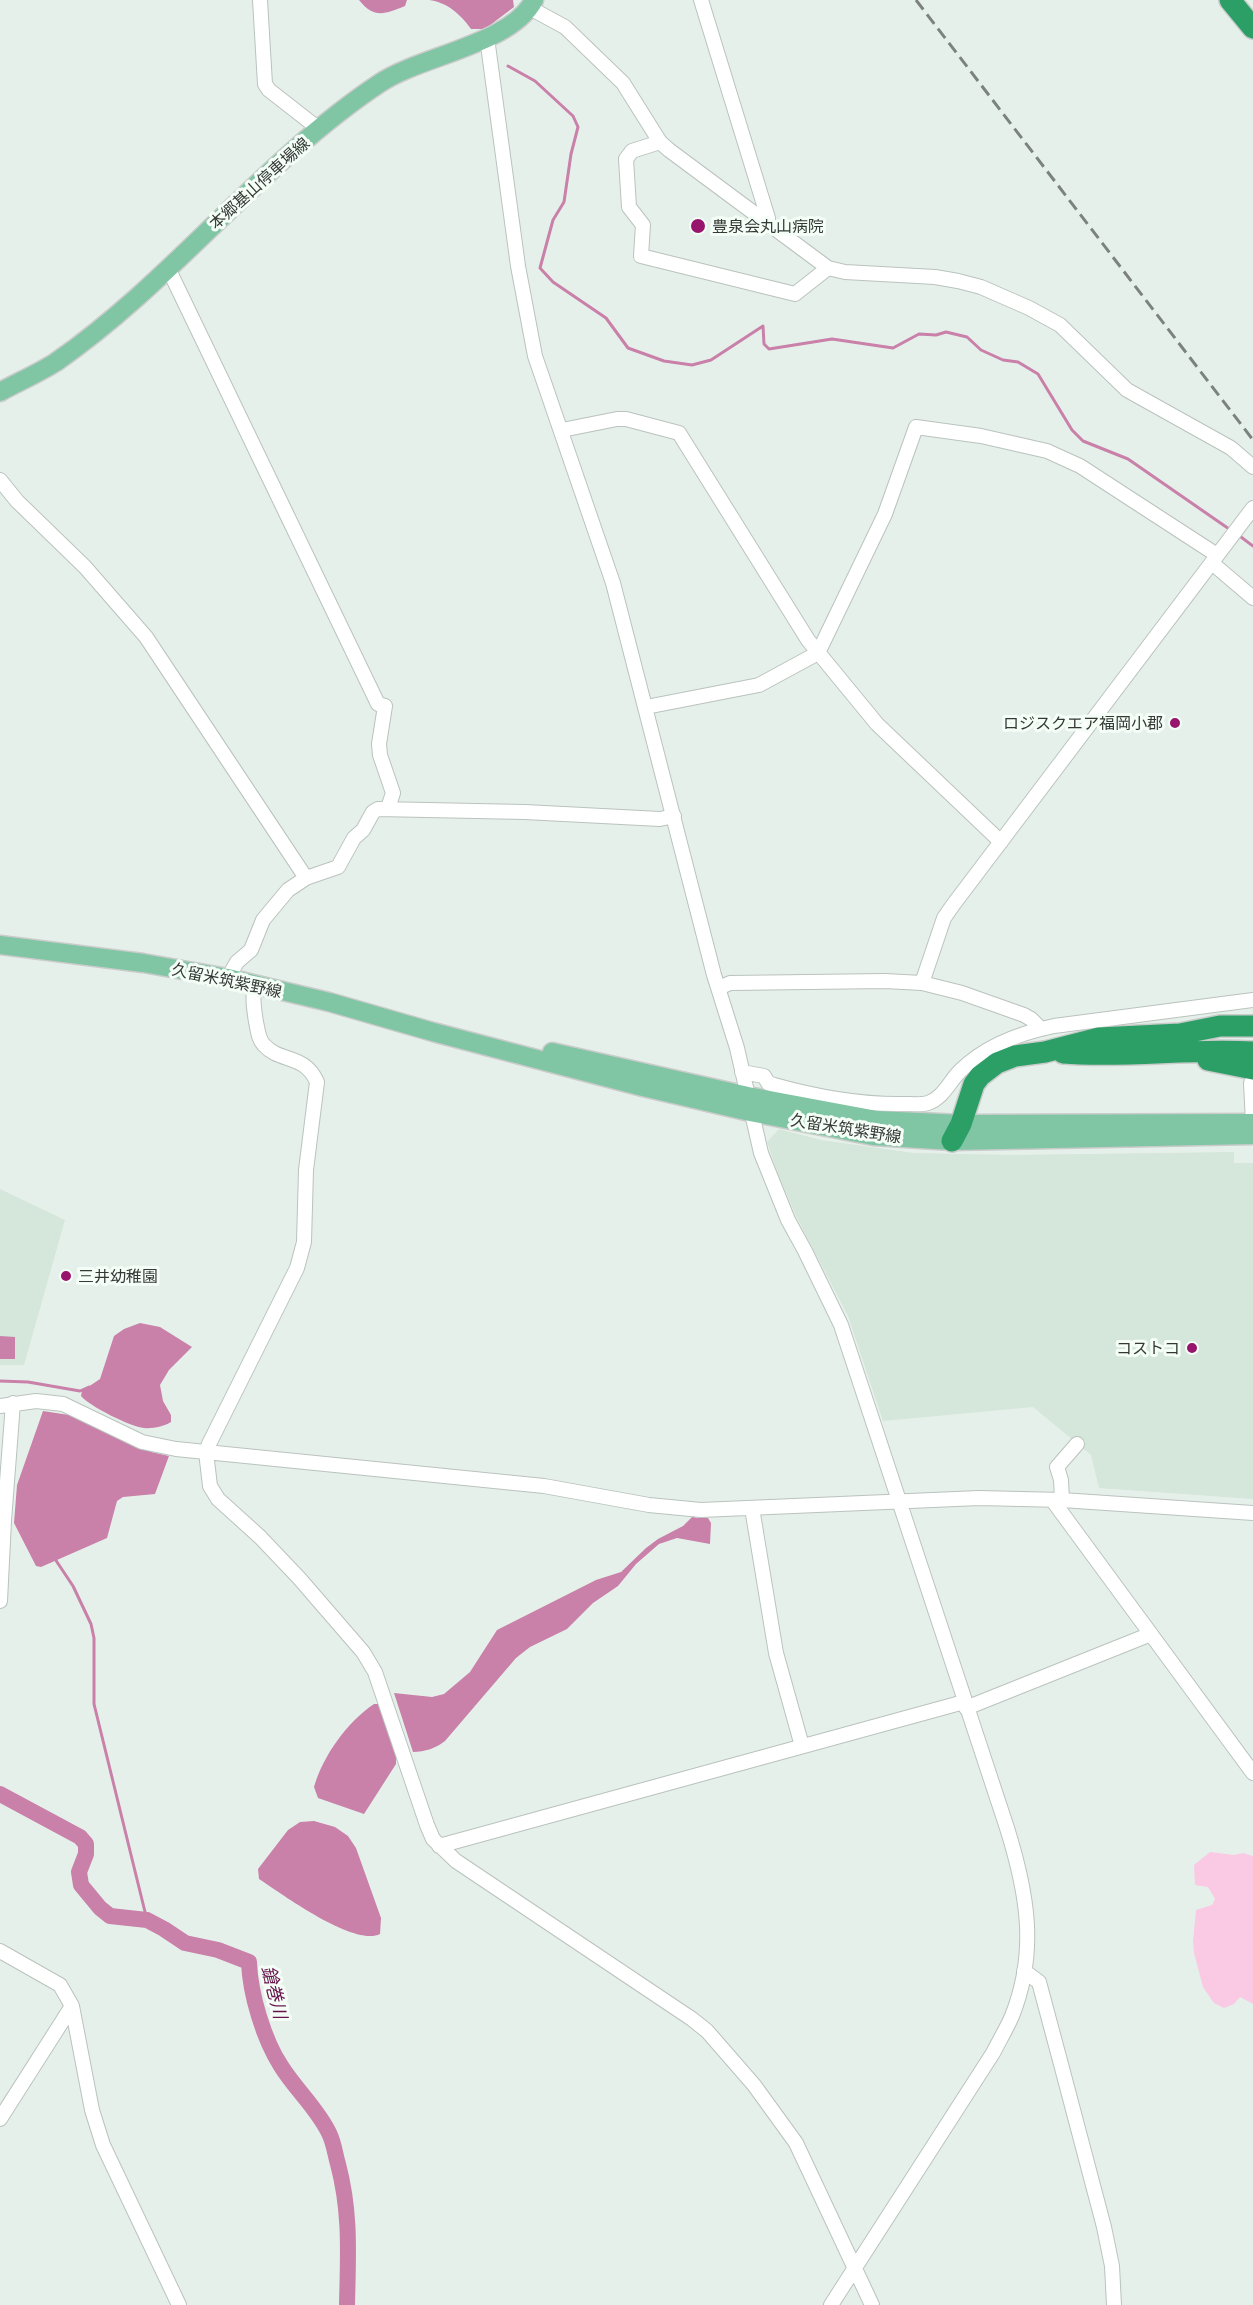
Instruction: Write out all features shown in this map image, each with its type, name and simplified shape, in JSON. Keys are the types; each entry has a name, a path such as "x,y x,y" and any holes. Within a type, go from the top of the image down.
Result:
{"highway":[{"path":"1230,0 1253,28"},
{"path":"1181,1044 1220,1026 1252,1023"},
{"path":"957,1132 974,1084 980,1076 998,1063 1015,1056 1045,1052 1099,1038 1253,1052"},
{"path":"1181,1044 1253,1043"},
{"path":"1181,1044 1252,1076"}],"main road":[{"name":"本郷基山停車場線","path":"0,392 63,356 98,330 319,129 381,82 409,68 488,38 517,19 532,4"},
{"name":"久留米筑紫野線","path":"0,945 143,963 228,978 329,1002 643,1087 749,1104 873,1136 1253,1123"},
{"name":"久留米筑紫野線","path":"957,1132 1253,1136"}],"street":[{"path":"260,0 265,84 269,90 319,129"},
{"path":"701,0 768,218 767,224"},
{"path":"532,4 565,27 623,83 660,142 678,158 828,268 845,272 958,280 981,287 1029,308 1060,326 1127,390 1231,448 1253,467"},
{"path":"488,38 518,266 536,356 613,583 730,1023 761,1154 776,1194 841,1325 864,1390 898,1502 1007,1828 1023,1885 1028,1915 1024,1971 1012,2017 993,2053 831,2305"},
{"path":"660,142 632,151 626,159 628,207 643,225 641,256 795,294 828,268"},
{"path":"168,268 378,704 385,706 379,744 393,793 388,808"},
{"path":"562,430 617,418 679,433 818,653 877,724 1000,842"},
{"path":"646,707 759,685 818,653 885,514 916,427 981,436 1047,452 1080,466 1215,559 1253,598"},
{"path":"0,480 17,501 85,567 146,638 306,878"},
{"path":"922,983 944,918 1253,508"},
{"path":"228,978 237,962 251,950 263,920 274,905 288,890 306,878 338,867 354,838 363,830 373,812 378,809 660,819 674,816"},
{"path":"719,988 730,983 885,981 922,983 962,993 1024,1014 1041,1029"},
{"path":"255,984 254,1013 262,1044 268,1049 303,1064 312,1071 317,1082 306,1170 304,1242 297,1268 214,1431 206,1452 210,1486 218,1499 299,1578 363,1652 375,1672 427,1825 439,1846 484,1881 707,2031 754,2085 796,2143 872,2305"},
{"path":"741,1072 764,1076 768,1083 774,1085 840,1100 882,1104 928,1104 962,1069 999,1043 1026,1032 1250,1000 1252,1023"},
{"path":"1252,1076 1253,1123"},
{"path":"0,1601 7,1405 36,1401 63,1404 142,1442 206,1452 544,1486 649,1505 701,1510 979,1498 1253,1513"},
{"path":"1077,1444 1057,1467 1061,1480 1057,1501 1253,1773"},
{"path":"752,1508 776,1653 802,1746"},
{"path":"439,1846 802,1746 965,1705 1060,1672 1151,1634"},
{"path":"0,1951 60,1985 72,2006 92,2110 103,2145 179,2305"},
{"path":"1024,1971 1039,1982 1042,1992 1104,2227 1112,2266 1114,2305"},
{"path":"0,2119 72,2006"}],"shaded area":[{"path":"359,0 407,0 405,6 380,13 370,10"},
{"path":"429,0 513,0 514,7 485,29 471,29 453,10 442,3"},
{"path":"779,1129 821,1140 914,1153 1011,1155 1234,1152 1234,1163 1253,1163 1253,1499 1099,1488 1091,1455 1033,1407 883,1421 848,1316 797,1218 778,1174 767,1142"},
{"path":"0,1189 65,1220 24,1365 0,1365"},
{"path":"140,1323 160,1327 192,1347 169,1370 160,1385 163,1401 171,1415 171,1422 151,1428 138,1427 120,1420 92,1405 81,1396 82,1391 100,1379 114,1336"},
{"path":"0,1336 15,1337 15,1359 0,1359"},
{"path":"43,1411 69,1415 126,1442 169,1456 155,1494 123,1497 117,1501 107,1538 41,1567 36,1566 14,1523 17,1485"},
{"path":"693,1516 708,1518 711,1523 710,1544 677,1538 659,1544 636,1564 618,1586 593,1603 567,1629 530,1647 516,1658 445,1741 430,1749 413,1752 394,1693 432,1697 444,1694 470,1672 497,1630 596,1580 621,1572 646,1548 683,1526"},
{"path":"374,1704 381,1704 396,1752 396,1764 364,1814 318,1798 314,1787 323,1763 337,1741 354,1720"},
{"path":"314,1821 335,1827 348,1836 356,1848 381,1918 380,1934 368,1936 336,1926 259,1879 258,1869 288,1830 300,1822"},
{"path":"1210,1852 1234,1855 1243,1853 1253,1856 1253,2004 1240,1997 1234,2004 1224,2008 1214,2003 1203,1987 1194,1953 1196,1910 1212,1905 1215,1899 1208,1887 1195,1885 1194,1865"}],"waterway":[{"path":"508,66 535,81 573,116 578,127 571,154 564,202 553,220 540,268 553,282 606,318 628,348 664,361 692,365 711,360 763,326 764,344 769,349 832,339 893,348 919,334 936,335 946,332 967,337 981,350 1003,360 1018,362 1038,374 1072,430 1083,441 1128,459 1232,531"},
{"path":"1237,534 1253,546"},
{"path":"0,1381 28,1382 80,1391 89,1387"},
{"path":"55,1559 73,1586 91,1624 94,1638 94,1704 147,1920"},
{"name":"鎗巻川","path":"0,1794 80,1837 86,1844 86,1854 79,1872 81,1885 100,1908 110,1916 147,1920 185,1943 218,1950 249,1962 255,2002 269,2043 287,2075 312,2107 331,2137 342,2182 347,2217 347,2305"}],"railway":[{"path":"916,0 1253,440"}],"place":[{"name":"豊泉会丸山病院","path":"698,226"},
{"name":"ロジスクエア福岡小郡","path":"1175,723"},
{"name":"三井幼稚園","path":"66,1276"},
{"name":"コストコ","path":"1192,1348"}]}
